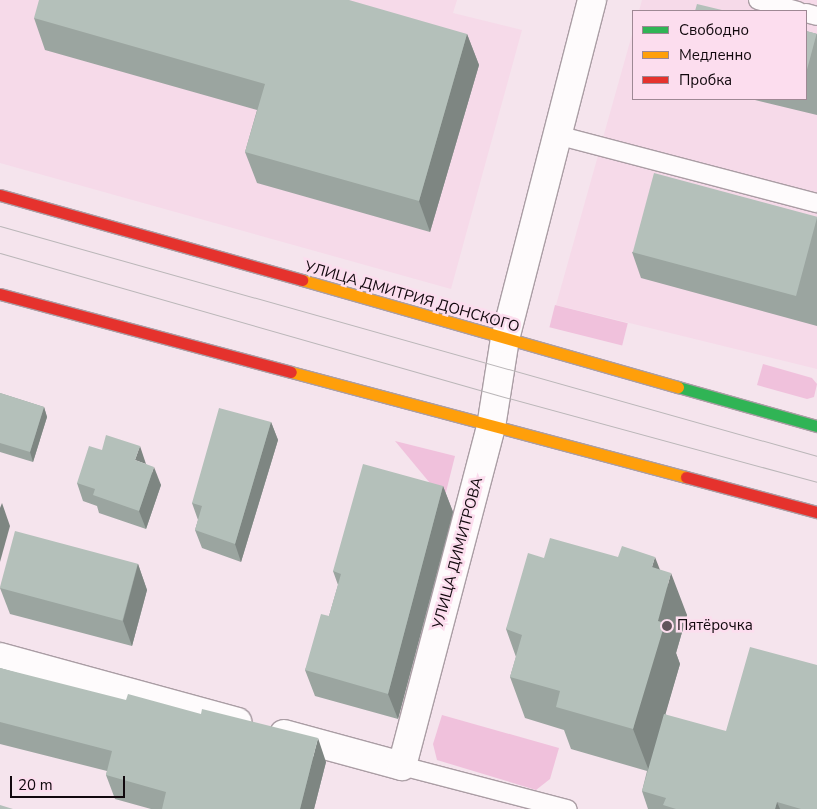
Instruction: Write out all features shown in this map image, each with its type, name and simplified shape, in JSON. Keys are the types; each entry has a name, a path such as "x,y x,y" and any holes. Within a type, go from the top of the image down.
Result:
{"street":[{"name":"УЛИЦА ДИМИТРОВА","path":"402,766 492,427 505,339 592,0"},
{"name":"УЛИЦА ДМИТРИЯ ДОНСКОГО","path":"0,195 817,426"},
{"path":"0,294 492,427 817,512"},
{"path":"0,657 402,766"}],"lane":[{"path":"758,0 794,10"},
{"path":"557,135 817,203"},
{"path":"402,766 567,809"}],"shaded area":[{"path":"0,0 457,0 453,13 522,30 451,289 0,163"},
{"path":"642,0 817,0 817,369 556,305 632,35 632,100 807,100 807,10 639,10"},
{"path":"555,305 628,323 622,345 549,327"},
{"path":"763,364 812,378 817,384 814,397 807,399 757,385"},
{"path":"395,441 455,456 444,500"},
{"path":"442,715 559,748 550,779 536,790 437,760 433,744"}],"building":[{"path":"39,0 349,0 467,34 419,201 245,152 265,84 34,18"},
{"path":"697,4 722,10 695,10"},
{"path":"807,31 817,34 807,70"},
{"path":"654,173 817,217 796,296 633,252"},
{"path":"0,393 44,407 30,452 0,443"},
{"path":"219,408 271,422 235,544 195,530 202,506 192,503"},
{"path":"106,435 140,446 135,460 154,467 139,511 93,495 95,489 77,483 89,446 102,450"},
{"path":"363,464 443,486 388,694 305,670 321,614 329,616 341,574 333,571"},
{"path":"15,531 138,564 122,621 0,588"},
{"path":"550,538 618,557 622,546 655,557 652,567 671,573 658,621 665,623 633,729 556,707 560,691 510,677 522,635 506,629 528,553 544,558"},
{"path":"750,647 817,665 817,809 801,809 777,802 775,809 676,809 663,805 666,798 642,791 664,714 726,731"},
{"path":"0,668 126,700 128,694 201,714 202,709 318,738 300,809 162,809 166,792 106,775 112,751 0,722"},
{"path":"0,805 13,809 0,809"}],"tram line":[{"path":"0,226 817,456"},
{"path":"0,253 497,395 817,482"}],"traffic: fast":[{"path":"678,387 817,426"}],"traffic: slow":[{"path":"302,280 678,387"},
{"path":"291,372 686,477"}],"traffic: jam":[{"path":"0,195 302,280"},
{"path":"0,294 291,372"},
{"path":"686,477 817,512"}],"place":[{"name":"Пятёрочка","path":"667,626"}]}
